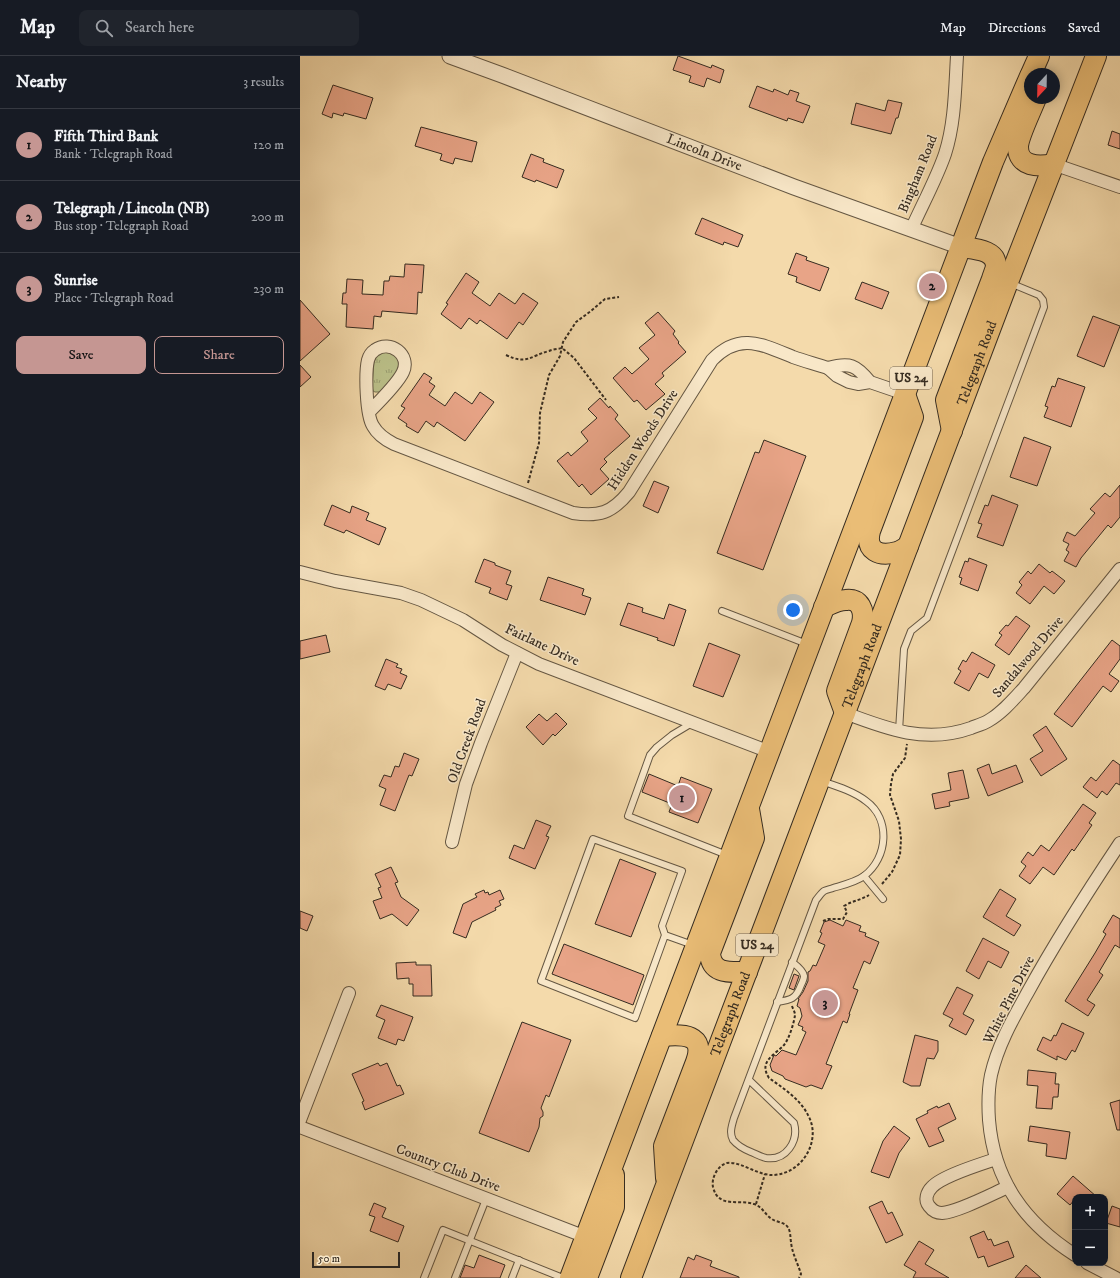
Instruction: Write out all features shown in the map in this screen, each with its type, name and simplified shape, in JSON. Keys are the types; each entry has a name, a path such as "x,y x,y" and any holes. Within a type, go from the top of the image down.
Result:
{"highway":[{"name":"US 24","path":"1033,68 1039,56"},
{"path":"1048,68 1053,56"},
{"name":"Telegraph Road","path":"631,1278 1008,282 1096,56"},
{"name":"US 24","path":"570,1278 993,162 1024,89"},
{"path":"1034,104 1018,142 1018,153 1021,159 1031,165 1041,166 1053,164"},
{"path":"952,431 946,400 996,266 992,255 986,252 961,247"},
{"path":"905,394 913,417 868,539 873,550 879,553 885,554 898,552 908,546"},
{"path":"824,607 847,599 857,602 863,610 864,617 837,691 845,713"},
{"path":"747,972 721,970 715,967 710,953 754,838 749,807"},
{"path":"662,1036 682,1035 691,1037 696,1043 699,1052 664,1146 666,1186"},
{"path":"587,1278 614,1207 614,1163"}],"street":[{"name":"Lincoln Drive","path":"450,56 794,187 961,247"},
{"name":"Bingham Road","path":"911,230 939,168 948,143 954,115 957,56"},
{"path":"1053,164 1120,187"},
{"name":"Hidden Woods Drive","path":"369,412 381,400 403,372 405,364 402,355 393,347 388,346 377,349 373,352 369,359 367,389 369,412 370,419 373,426 385,439 394,444 573,513 586,515 598,514 610,510 621,502 629,492 712,360 724,348 744,343 754,343 763,345 806,362 828,368 841,364 848,365 856,368 870,382 905,394"},
{"name":"Sandalwood Drive","path":"845,713 888,728 923,735 952,733 987,722 1012,702 1120,569"},
{"name":"Fairlane Drive","path":"300,572 335,581 401,593 421,600 463,620 517,653 539,664 770,752"},
{"name":"Old Creek Road","path":"452,842 466,784 517,653"},
{"name":"White Pine Drive","path":"1072,1253 1055,1242 1038,1226 1019,1204 1008,1187 996,1159 992,1141 988,1091 1001,1045 1016,1014 1061,934 1120,843"},
{"path":"300,1120 349,994"},
{"name":"Country Club Drive","path":"300,1127 586,1237"},
{"path":"996,1159 939,1181 928,1191 926,1196 929,1206 937,1212 946,1212 1008,1187"},
{"path":"1093,1266 1116,1278"}],"lane":[{"path":"899,731 904,649 911,631 927,618 1044,307 1043,300 1039,295 1008,282"},
{"path":"722,611 810,645"},
{"path":"692,723 672,735 657,747 650,755 628,816 730,856"},
{"path":"749,1080 794,1123 796,1130 791,1147 782,1156 766,1158 745,1149 733,1140 731,1130 734,1118 816,900 824,891 857,880 864,876 873,867 879,857 884,842 883,826 876,812 868,802 856,794 820,780"},
{"path":"593,839 682,871 662,926 665,935 635,1018 541,981 593,839"},
{"path":"864,876 883,899"},
{"path":"665,935 696,946"},
{"path":"777,1002 790,1000 798,993 803,982 803,973 792,962"},
{"path":"455,1278 486,1199"},
{"path":"424,1278 443,1230 563,1278"},
{"path":"512,1278 519,1260"}],"path":[{"path":"524,494 539,443 540,413 549,375 560,356 563,342 576,322 604,299 619,297"},
{"path":"506,355 518,360 528,359 548,351 562,348"},
{"path":"562,348 574,358 606,400"},
{"path":"756,1204 765,1174"}],"green space":[{"path":"386,351 395,355 400,364 397,373 381,392 375,392 373,391 372,387 374,361 377,355"}],"building":[{"path":"678,56 711,68 712,65 724,70 720,83 707,78 704,87 689,82 691,76 673,70"},
{"path":"333,85 373,98 366,119 344,113 343,116 333,113 332,118 322,114"},
{"path":"757,86 773,92 774,89 788,95 790,90 799,93 796,101 810,106 803,123 788,118 787,121 749,107"},
{"path":"888,100 902,103 898,118 896,118 891,134 851,124 856,103 885,111"},
{"path":"421,127 477,142 472,162 455,158 453,164 440,160 442,154 415,146"},
{"path":"1112,131 1120,134 1120,149 1108,145"},
{"path":"531,154 544,159 543,162 564,170 557,188 536,180 535,182 522,177"},
{"path":"702,218 743,235 738,247 724,242 723,245 695,234"},
{"path":"796,253 807,257 806,260 829,268 820,291 796,282 797,277 788,274"},
{"path":"405,264 424,265 422,293 418,292 417,314 382,311 381,317 374,316 373,329 346,327 347,304 342,304 343,293 346,293 347,279 363,280 362,294 383,295 384,281 389,281 390,276 404,277"},
{"path":"466,273 479,282 472,293 490,306 499,293 515,304 523,293 538,303 523,325 519,322 507,339 480,320 477,324 469,318 461,329 441,314 448,304 446,303"},
{"path":"862,282 889,292 882,309 855,299"},
{"path":"300,300 330,334 300,361"},
{"path":"658,312 675,331 673,334 679,342 678,343 686,352 662,373 664,376 655,384 665,394 646,410 637,400 634,402 613,378 625,367 632,374 649,359 639,348 655,335 645,323"},
{"path":"1093,316 1120,326 1104,367 1077,356"},
{"path":"300,365 311,377 300,387"},
{"path":"424,373 432,378 429,382 435,386 429,395 445,406 455,392 472,404 480,392 494,402 465,441 437,422 434,427 426,421 418,433 406,426 407,424 398,418 405,408 401,406"},
{"path":"1058,378 1085,387 1071,427 1044,417 1048,407 1045,406 1052,386 1055,387"},
{"path":"600,398 618,415 615,419 630,436 604,459 607,462 600,469 609,479 591,495 582,484 579,487 557,461 568,452 571,456 588,441 581,432 597,418 588,409"},
{"path":"1024,437 1051,447 1037,486 1010,477"},
{"path":"764,440 806,456 763,570 717,553 755,452 759,453"},
{"path":"654,481 669,487 658,513 643,506"},
{"path":"1120,485 1120,517 1111,528 1108,525 1081,558 1076,567 1064,561 1069,552 1066,550 1069,544 1063,541 1067,532 1075,536 1095,513 1090,509 1105,493 1110,497"},
{"path":"992,495 1018,505 1003,546 977,537 982,524 978,523 985,505 988,506"},
{"path":"332,505 350,513 352,506 369,513 366,520 386,528 379,545 346,530 344,533 324,525"},
{"path":"969,558 987,565 978,591 960,584 962,578 959,577 965,561 968,562"},
{"path":"484,559 511,571 506,584 512,586 507,600 489,593 491,588 475,582"},
{"path":"1039,564 1050,573 1052,571 1065,581 1054,594 1044,586 1030,604 1016,593 1022,585 1019,582 1028,571 1031,574"},
{"path":"548,577 584,589 582,595 591,598 585,615 540,600"},
{"path":"628,603 643,608 642,612 664,619 669,604 686,610 674,646 657,640 658,638 620,625"},
{"path":"1016,616 1030,626 1009,655 995,645 1002,635 999,633 1006,625 1008,626"},
{"path":"326,635 330,652 300,659 300,641"},
{"path":"1112,640 1120,646 1120,659 1109,674 1119,681 1111,692 1103,686 1072,727 1054,714"},
{"path":"709,643 740,655 723,697 693,686"},
{"path":"972,652 995,665 988,678 979,673 969,691 954,683 961,671 958,669 963,660 966,662"},
{"path":"386,659 398,664 396,667 402,669 400,673 407,676 401,689 388,684 385,690 375,686"},
{"path":"556,713 567,724 555,736 553,734 543,745 526,727 539,714 547,721"},
{"path":"1046,726 1067,759 1041,776 1030,759 1043,751 1033,735"},
{"path":"404,753 419,759 412,776 409,775 395,811 380,805 386,789 379,786 384,775 391,777 395,766 399,767"},
{"path":"1113,760 1120,765 1120,785 1116,783 1107,795 1102,791 1097,798 1083,787 1091,777 1096,781"},
{"path":"989,764 992,774 1016,765 1023,782 988,796 977,769"},
{"path":"963,770 969,798 949,802 950,806 935,809 932,794 951,790 948,773"},
{"path":"649,774 678,786 681,777 712,789 698,823 669,812 672,804 642,792"},
{"path":"1083,804 1096,813 1089,823 1092,825 1074,851 1072,849 1054,875 1043,867 1030,884 1019,876 1026,866 1021,862 1028,852 1033,856 1041,845 1049,851"},
{"path":"536,820 551,826 546,836 549,837 535,869 509,858 514,845 524,849"},
{"path":"620,859 656,873 631,937 595,924"},
{"path":"391,867 398,882 395,883 401,897 419,910 407,926 392,914 380,919 373,901 382,898 378,888 381,887 375,874"},
{"path":"1000,889 1016,899 1006,916 1021,925 1014,936 983,917"},
{"path":"484,890 485,893 488,892 489,895 500,890 504,899 499,901 501,905 495,908 496,910 472,922 466,938 453,933 463,904 477,897 475,894"},
{"path":"300,911 313,916 307,931 300,928"},
{"path":"1113,915 1120,919 1120,948 1115,945 1099,972 1103,975 1087,1000 1095,1005 1088,1016 1065,1001 1106,934 1103,932"},
{"path":"830,920 843,926 846,920 861,926 859,931 866,933 865,936 879,942 870,964 864,961 853,988 858,990 847,1023 843,1021 826,1064 832,1066 822,1089 811,1085 806,1087 785,1079 783,1076 772,1071 770,1065 774,1055 776,1056 782,1050 796,1055 806,1032 802,1030 803,1027 798,1025 802,1016 800,1008 797,1006 798,999 808,981 808,972 813,965 816,966 825,945 818,942 822,933 820,932 824,922"},
{"path":"983,938 1009,952 1001,968 988,961 979,979 966,971"},
{"path":"564,944 644,975 633,1005 552,974"},
{"path":"416,962 416,965 431,965 432,996 413,996 413,984 409,984 409,978 397,979 396,963"},
{"path":"794,974 799,976 794,990 789,988"},
{"path":"957,987 973,995 963,1014 974,1020 966,1035 949,1026 953,1019 943,1014"},
{"path":"381,1005 413,1017 404,1041 398,1039 396,1045 378,1038 385,1020 376,1016"},
{"path":"522,1022 571,1040 549,1097 546,1095 541,1108 543,1116 540,1118 539,1127 529,1152 479,1133"},
{"path":"1062,1023 1084,1033 1075,1052 1072,1050 1066,1060 1057,1056 1057,1060 1037,1050 1043,1037 1051,1041 1054,1035 1056,1036"},
{"path":"915,1035 938,1041 938,1051 934,1059 927,1058 920,1086 911,1086 903,1082"},
{"path":"378,1063 380,1066 387,1063 397,1086 400,1085 404,1094 365,1110 362,1102 364,1101 352,1074"},
{"path":"1028,1070 1056,1073 1055,1084 1059,1084 1058,1097 1053,1097 1052,1109 1036,1108 1038,1086 1027,1085"},
{"path":"1120,1100 1120,1130 1117,1130 1110,1103"},
{"path":"949,1103 956,1119 938,1128 944,1141 929,1147 916,1119 928,1113 927,1111 937,1106 938,1108"},
{"path":"894,1126 910,1138 899,1153 889,1178 871,1172 883,1141"},
{"path":"1030,1126 1070,1132 1066,1159 1046,1156 1047,1144 1028,1141"},
{"path":"1073,1176 1094,1194 1072,1194 1072,1203 1070,1205 1057,1194"},
{"path":"882,1201 888,1214 892,1212 903,1235 886,1243 869,1207"},
{"path":"374,1203 386,1208 382,1217 404,1226 398,1242 370,1231 375,1217 369,1215"},
{"path":"1112,1206 1120,1209 1120,1227 1108,1224 1108,1217"},
{"path":"984,1231 988,1240 991,1239 994,1246 1008,1241 1014,1257 988,1267 984,1256 978,1258 970,1237"},
{"path":"919,1241 934,1250 925,1264 949,1278 913,1278 916,1272 904,1265"},
{"path":"479,1255 505,1265 500,1278 460,1278 465,1265 474,1268"},
{"path":"696,1255 712,1261 710,1266 739,1278 680,1278 688,1257 694,1260"},
{"path":"1026,1265 1041,1278 1015,1278"}],"place":[{"name":"Telegraph / Lincoln (NB)","path":"932,286"},
{"name":"Fifth Third Bank","path":"682,798"},
{"name":"Sunrise","path":"825,1003"}]}
